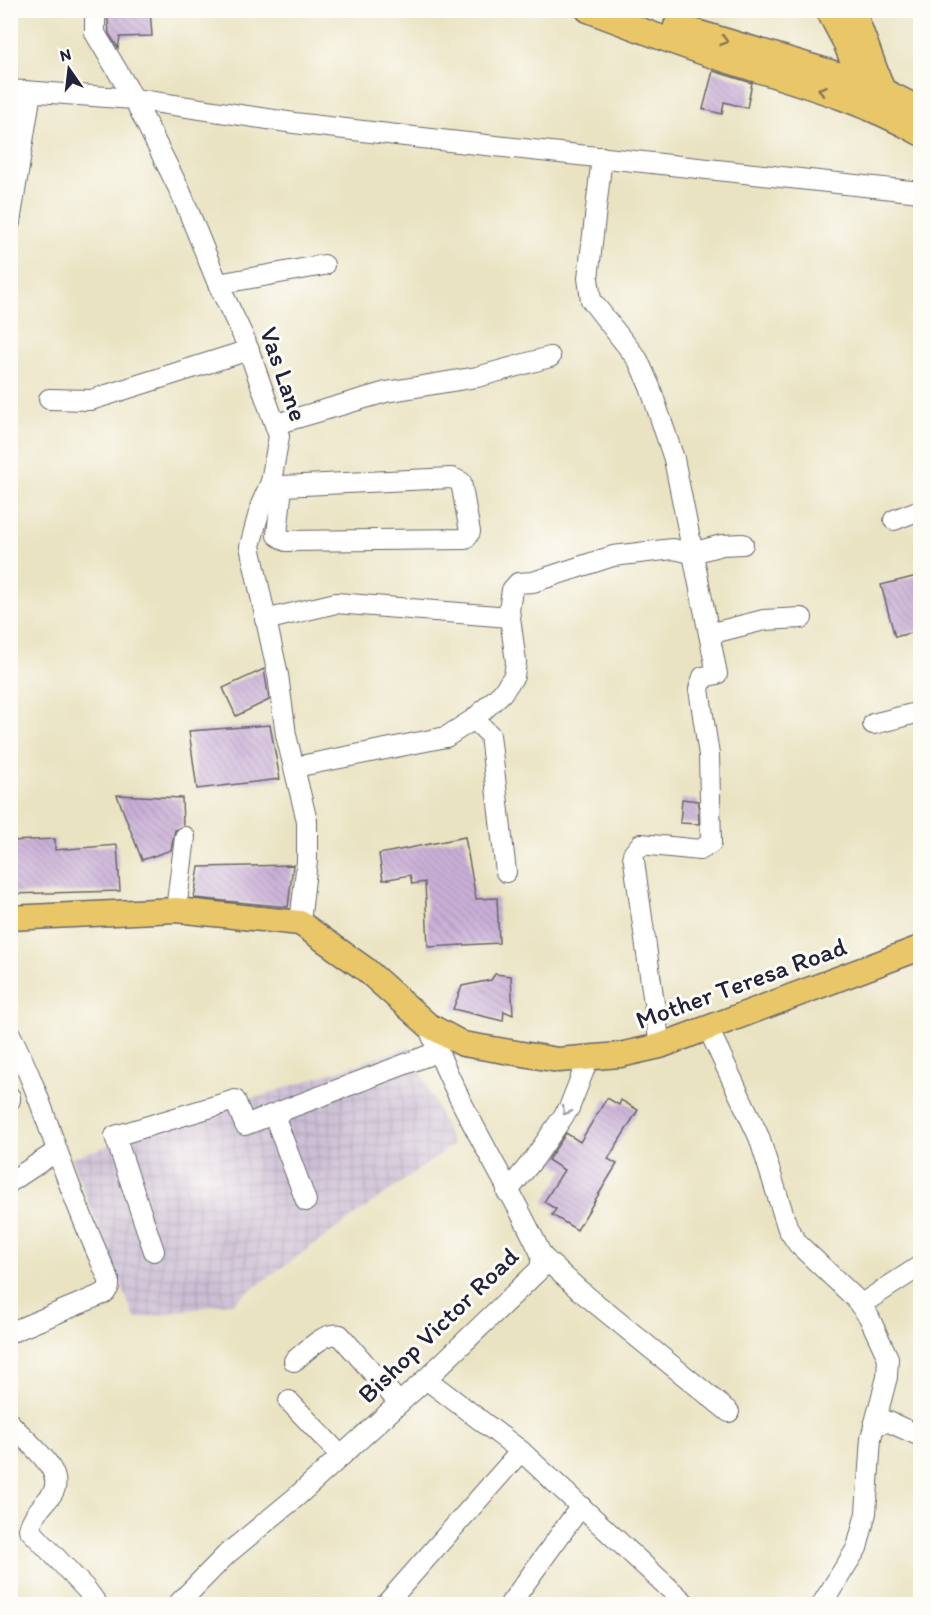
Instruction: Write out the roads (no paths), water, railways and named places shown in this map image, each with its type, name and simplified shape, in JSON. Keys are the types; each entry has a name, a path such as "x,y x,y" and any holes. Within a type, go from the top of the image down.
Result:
{"main road":[{"path":"588,10 705,53 823,90 867,96 921,109"},
{"path":"628,10 867,96 921,133"},
{"path":"828,10 845,42 867,96"},
{"path":"853,10 867,96"},
{"path":"10,918 176,910 300,922"},
{"name":"Mother Teresa Road","path":"300,922 364,969 428,1025 463,1044 497,1052 558,1060 589,1058 660,1046 921,948"}],"street":[{"name":"Vas Lane","path":"95,10 95,33 134,99 181,193 218,284 249,350 279,436 277,484 261,504 250,546 278,675 286,735 307,821 307,861 300,922"},
{"path":"10,90 134,99 317,126 921,192"},
{"path":"10,222 31,92"},
{"path":"602,157 588,278 591,300 638,360 650,387 674,459 689,524 692,553 717,674 703,677 699,689 709,755 711,843 700,850 641,844 633,854 660,1046"},
{"path":"218,284 324,265"},
{"path":"49,399 91,400 249,350"},
{"path":"276,424 386,392 477,377 550,357"},
{"path":"452,478 461,482 470,532 465,539 286,541 276,535 277,484 452,478"},
{"path":"894,520 921,510"},
{"path":"295,766 446,737 474,719 495,700 514,676 516,662 509,617 510,597 518,584 533,582 613,556 673,549 692,553 722,545 743,544"},
{"path":"265,620 336,603 509,617"},
{"path":"709,634 764,620 802,618"},
{"path":"873,724 921,712"},
{"path":"474,719 490,735 506,872"},
{"path":"176,910 185,837"},
{"name":"Bishop Victor Road","path":"178,1605 227,1554 426,1379 525,1286 540,1269 542,1256 507,1192 437,1052 428,1025"},
{"path":"708,1028 759,1137 788,1229 798,1244 838,1280 860,1305 882,1340 888,1358 887,1377 874,1425 868,1459 866,1513 857,1548 822,1605"},
{"path":"10,1034 42,1099 57,1151 82,1219 109,1280 109,1287 105,1293 14,1331"},
{"path":"154,1251 115,1136 235,1100 245,1125 437,1052"},
{"path":"507,1192 534,1159 569,1108 589,1058"},
{"path":"274,1114 306,1201"},
{"path":"10,1182 57,1151"},
{"path":"542,1256 578,1289 729,1412"},
{"path":"860,1305 921,1266"},
{"path":"294,1361 326,1337 334,1333 340,1335 399,1403"},
{"path":"426,1379 521,1451 686,1605"},
{"path":"289,1401 341,1456"},
{"path":"874,1425 889,1422 921,1436"},
{"path":"10,1423 48,1462 55,1476 54,1491 31,1519 28,1528 86,1589 97,1605"},
{"path":"386,1605 521,1451"},
{"path":"510,1605 581,1506"}]}
